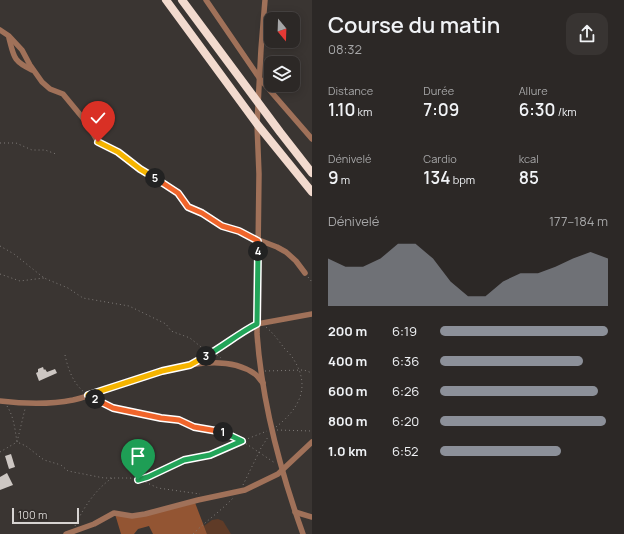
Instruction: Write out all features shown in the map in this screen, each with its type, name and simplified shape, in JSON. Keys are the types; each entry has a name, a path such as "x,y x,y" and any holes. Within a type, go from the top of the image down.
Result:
{"highway":[{"path":"166,0 257,124 312,192"},
{"path":"182,0 312,173"}],"street":[{"path":"206,0 260,79 312,139"},
{"path":"265,0 257,124 260,174 257,324 258,358 272,430 288,492 303,534"},
{"path":"0,30 9,36 22,50 34,72 42,82 50,89 63,94 88,123 98,142 118,152 140,169 178,193 188,207 202,213 222,226 239,231 258,241 277,247 286,252 296,261 305,273"},
{"path":"9,36 13,56 20,64 34,72"},
{"path":"257,324 312,314"},
{"path":"0,401 26,405 51,404 74,400 162,371 207,363 230,364 244,369 256,374 263,383"},
{"path":"66,534 94,524 114,513 132,516 146,514 198,500 245,490 278,474 282,468 312,442"},
{"path":"295,512 312,518"}],"path":[{"path":"0,143 16,143 32,150 44,150 56,154"},
{"path":"0,246 14,254 44,278 68,288 83,298 129,306 166,324 171,331 190,338 206,351 216,354 230,364"},
{"path":"305,273 312,282"},
{"path":"0,274 20,281 44,278"},
{"path":"138,480 148,477 184,460 210,455 272,430 284,421 294,409 301,396 302,385 299,370 294,359 275,336 266,328 257,324 235,336 229,342 212,353 190,365"},
{"path":"65,355 72,378 88,395 113,408 161,418 179,420 194,427 222,431 242,441 282,468"},
{"path":"261,371 299,370 312,373"},
{"path":"6,405 11,412 17,442"},
{"path":"0,452 17,442 26,405"},
{"path":"272,430 292,429 312,431"},
{"path":"243,485 259,452 272,430"},
{"path":"17,442 26,446 44,460 61,465 68,471 86,475 130,478 158,488 205,495"},
{"path":"74,528 81,513 104,484 113,478"},
{"path":"193,534 235,496"}],"shaded area":[{"path":"194,500 207,534 153,534 149,526 138,529 134,534 121,534 115,514 130,516"},
{"path":"218,519 223,521 231,534 207,534 204,526 212,520"}],"building":[{"path":"43,367 47,372 55,369 57,373 39,381 36,373 38,372 38,369"},
{"path":"11,454 15,467 9,469 5,456"},
{"path":"7,473 13,485 0,490 0,477"}],"route":[{"path":"98,142 118,152 140,169 178,193 188,207 202,213 222,226 239,231 258,241 257,324 235,336 220,348 190,365 162,371 88,395 113,408 161,418 179,420 194,427 222,431 242,441 210,455 184,460 148,477 138,480"}]}
